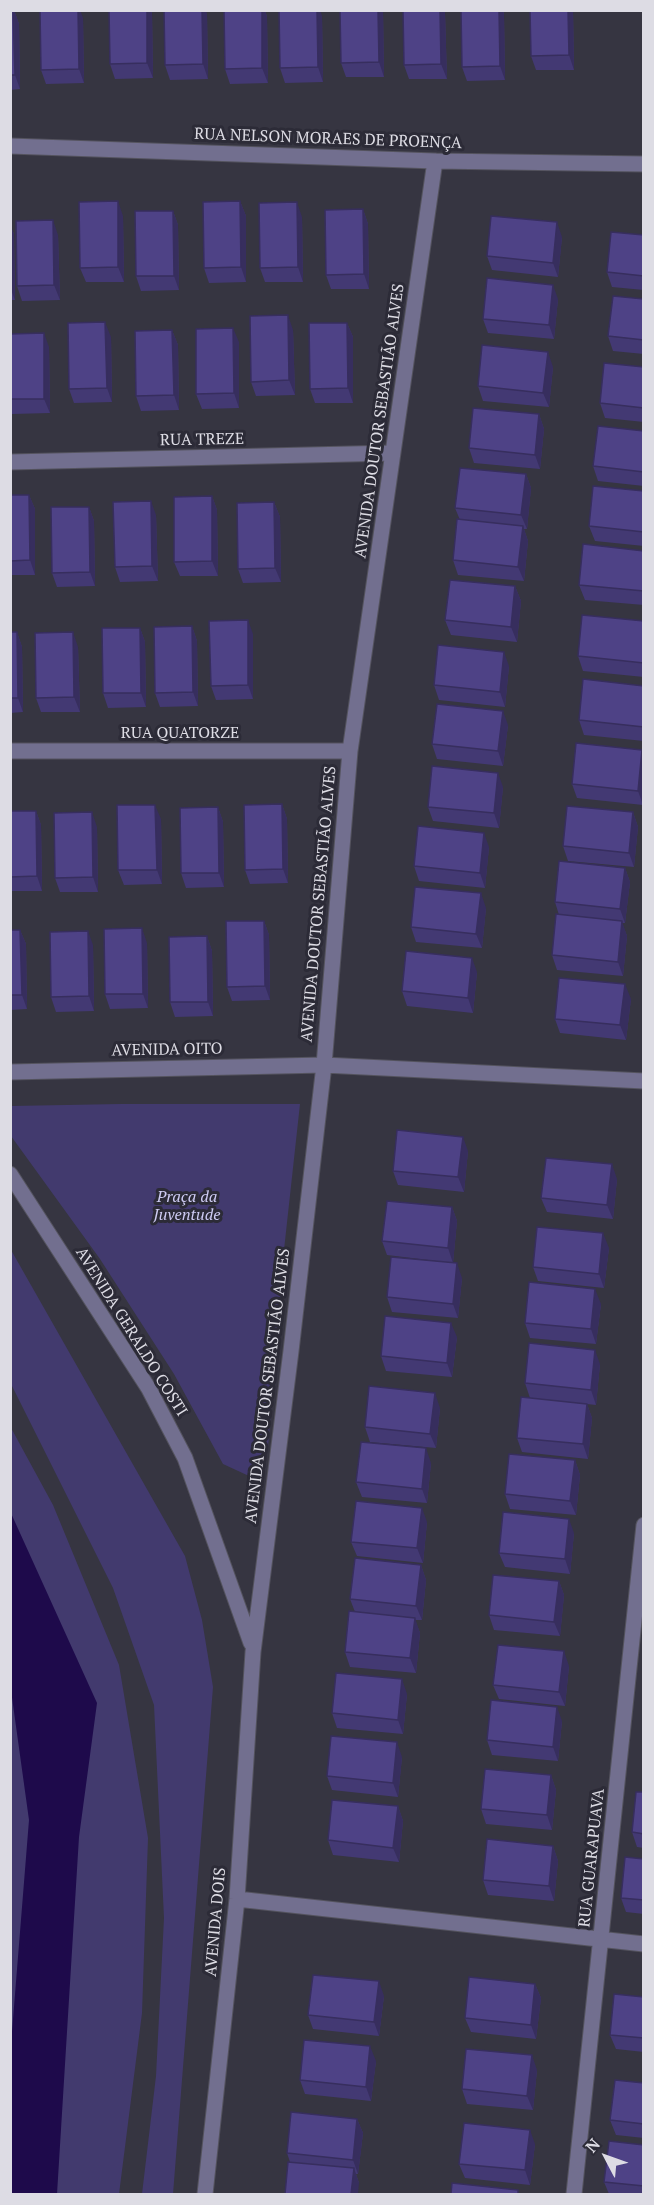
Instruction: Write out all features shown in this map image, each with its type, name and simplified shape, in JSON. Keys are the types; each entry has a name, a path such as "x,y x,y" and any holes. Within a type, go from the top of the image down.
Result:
{"street":[{"name":"RUA NELSON MORAES DE PROENÇA","path":"10,147 435,161 644,164"},
{"name":"AVENIDA DOUTOR SEBASTIÃO ALVES","path":"253,1652 324,1065 350,751 435,161"},
{"name":"RUA TREZE","path":"10,462 393,453"},
{"name":"RUA QUATORZE","path":"10,751 350,751"},
{"name":"AVENIDA OITO","path":"10,1071 324,1065 644,1081"},
{"name":"AVENIDA GERALDO COSTI","path":"10,1174 149,1389 185,1458 253,1652"},
{"name":"RUA GUARAPUAVA","path":"574,2194 644,1524"},
{"name":"AVENIDA DOIS","path":"205,2194 237,1899 253,1652"},
{"path":"237,1899 644,1944"}],"green space":[{"name":"Praça da Juventude","path":"300,1104 284,1250 268,1447 249,1476 223,1464 174,1374 100,1259 11,1136 11,1106"},
{"path":"11,1250 185,1556 202,1620 213,1687 173,2194 142,2194 156,2076 164,1918 154,1705 113,1588 11,1384"},
{"path":"10,1426 53,1505 119,1665 148,1838 142,2013 119,2194 11,2194"}],"shaded area":[{"path":"10,1511 97,1703 79,1837 57,2194 11,2194 11,2044 29,1820 10,1683"}],"building":[{"path":"10,10 13,10 15,75 10,75"},
{"path":"40,10 78,10 79,69 41,70"},
{"path":"109,10 147,10 147,63 110,64"},
{"path":"164,10 202,10 203,64 165,65"},
{"path":"224,10 262,10 262,68 225,69"},
{"path":"279,10 317,10 318,67 280,68"},
{"path":"340,10 378,10 379,62 341,63"},
{"path":"403,10 440,10 441,64 404,65"},
{"path":"461,10 499,10 500,66 462,67"},
{"path":"530,10 568,10 569,55 531,56"},
{"path":"118,201 118,267 80,268 79,202"},
{"path":"240,201 241,267 204,268 203,202"},
{"path":"297,202 298,267 260,268 259,203"},
{"path":"363,209 364,274 326,275 325,210"},
{"path":"135,211 173,211 174,276 136,276"},
{"path":"491,216 557,222 553,263 487,256"},
{"path":"53,220 54,285 17,286 16,221"},
{"path":"611,232 644,235 644,276 607,272"},
{"path":"487,278 553,285 549,325 483,319"},
{"path":"613,296 644,299 644,340 608,336"},
{"path":"288,315 289,380 251,382 250,316"},
{"path":"105,322 107,388 69,389 68,323"},
{"path":"309,323 347,323 348,388 310,389"},
{"path":"233,328 234,393 196,394 196,329"},
{"path":"172,330 174,395 136,396 135,331"},
{"path":"44,333 44,399 10,399 10,334"},
{"path":"482,345 548,352 543,393 478,386"},
{"path":"604,363 644,367 644,408 600,403"},
{"path":"473,408 539,414 535,455 469,448"},
{"path":"598,426 644,431 644,472 593,466"},
{"path":"460,468 526,474 521,515 455,508"},
{"path":"593,486 644,491 644,532 589,526"},
{"path":"10,495 29,495 30,560 10,561"},
{"path":"212,496 212,561 174,562 174,497"},
{"path":"151,501 152,566 115,567 113,502"},
{"path":"274,502 275,568 238,569 237,503"},
{"path":"51,507 89,507 90,572 52,573"},
{"path":"457,519 523,526 518,567 453,560"},
{"path":"583,544 644,551 644,591 579,585"},
{"path":"450,580 515,586 511,627 445,620"},
{"path":"582,615 644,621 644,663 578,656"},
{"path":"248,620 248,685 211,686 209,621"},
{"path":"192,626 193,692 155,693 154,627"},
{"path":"102,628 140,628 141,693 103,693"},
{"path":"10,632 17,632 18,698 10,698"},
{"path":"73,632 74,697 36,698 35,633"},
{"path":"438,645 504,652 500,692 434,685"},
{"path":"583,679 644,686 644,727 579,720"},
{"path":"437,704 503,711 498,751 432,744"},
{"path":"576,743 642,750 638,791 572,784"},
{"path":"432,766 498,773 494,813 428,807"},
{"path":"282,804 283,869 245,870 244,805"},
{"path":"117,805 155,805 157,870 118,870"},
{"path":"567,806 633,812 629,853 563,846"},
{"path":"218,807 219,873 181,873 180,808"},
{"path":"10,811 36,811 37,876 10,877"},
{"path":"92,812 93,877 55,878 54,813"},
{"path":"418,826 484,833 480,873 414,866"},
{"path":"559,861 625,868 620,909 555,902"},
{"path":"415,887 481,893 476,934 411,927"},
{"path":"556,914 622,921 618,962 552,955"},
{"path":"226,921 264,921 265,986 227,987"},
{"path":"142,928 143,994 105,994 104,929"},
{"path":"10,930 20,930 22,995 10,995"},
{"path":"88,931 89,996 51,997 50,932"},
{"path":"207,936 208,1002 170,1002 169,937"},
{"path":"406,951 472,958 468,998 402,991"},
{"path":"559,978 625,984 620,1025 555,1019"},
{"path":"397,1130 463,1137 458,1177 393,1171"},
{"path":"546,1158 612,1164 607,1205 541,1198"},
{"path":"387,1201 452,1207 448,1248 382,1241"},
{"path":"537,1227 603,1233 599,1274 533,1267"},
{"path":"391,1257 457,1263 453,1304 387,1297"},
{"path":"529,1282 595,1289 591,1329 525,1323"},
{"path":"385,1316 451,1323 447,1363 381,1356"},
{"path":"529,1343 595,1350 591,1390 525,1383"},
{"path":"369,1386 435,1393 430,1434 365,1427"},
{"path":"521,1397 587,1404 583,1444 517,1438"},
{"path":"361,1442 426,1448 422,1489 356,1482"},
{"path":"509,1454 575,1460 570,1501 505,1494"},
{"path":"356,1501 422,1508 417,1548 351,1542"},
{"path":"503,1512 569,1519 565,1559 499,1553"},
{"path":"355,1558 421,1565 416,1606 350,1599"},
{"path":"493,1575 559,1581 554,1622 489,1615"},
{"path":"349,1611 415,1618 410,1658 345,1652"},
{"path":"498,1645 564,1651 559,1692 493,1685"},
{"path":"336,1673 402,1679 398,1720 332,1713"},
{"path":"491,1700 557,1707 553,1747 487,1740"},
{"path":"331,1736 397,1742 393,1783 327,1776"},
{"path":"485,1769 551,1775 547,1815 481,1809"},
{"path":"636,1792 644,1792 644,1834 632,1832"},
{"path":"332,1800 398,1806 393,1848 328,1840"},
{"path":"487,1839 553,1846 549,1886 483,1880"},
{"path":"625,1857 644,1859 644,1900 621,1898"},
{"path":"313,1975 379,1981 374,2022 308,2015"},
{"path":"469,1977 535,1984 531,2025 465,2018"},
{"path":"614,1994 644,1997 644,2038 610,2035"},
{"path":"304,2040 370,2046 366,2087 300,2080"},
{"path":"466,2049 532,2055 527,2096 462,2089"},
{"path":"615,2080 644,2083 644,2124 610,2120"},
{"path":"291,2112 357,2119 353,2160 287,2153"},
{"path":"464,2123 530,2130 525,2170 459,2164"},
{"path":"609,2141 644,2145 644,2186 604,2182"},
{"path":"288,2162 354,2168 351,2194 285,2194"},
{"path":"452,2183 518,2190 518,2194 451,2194"}]}
